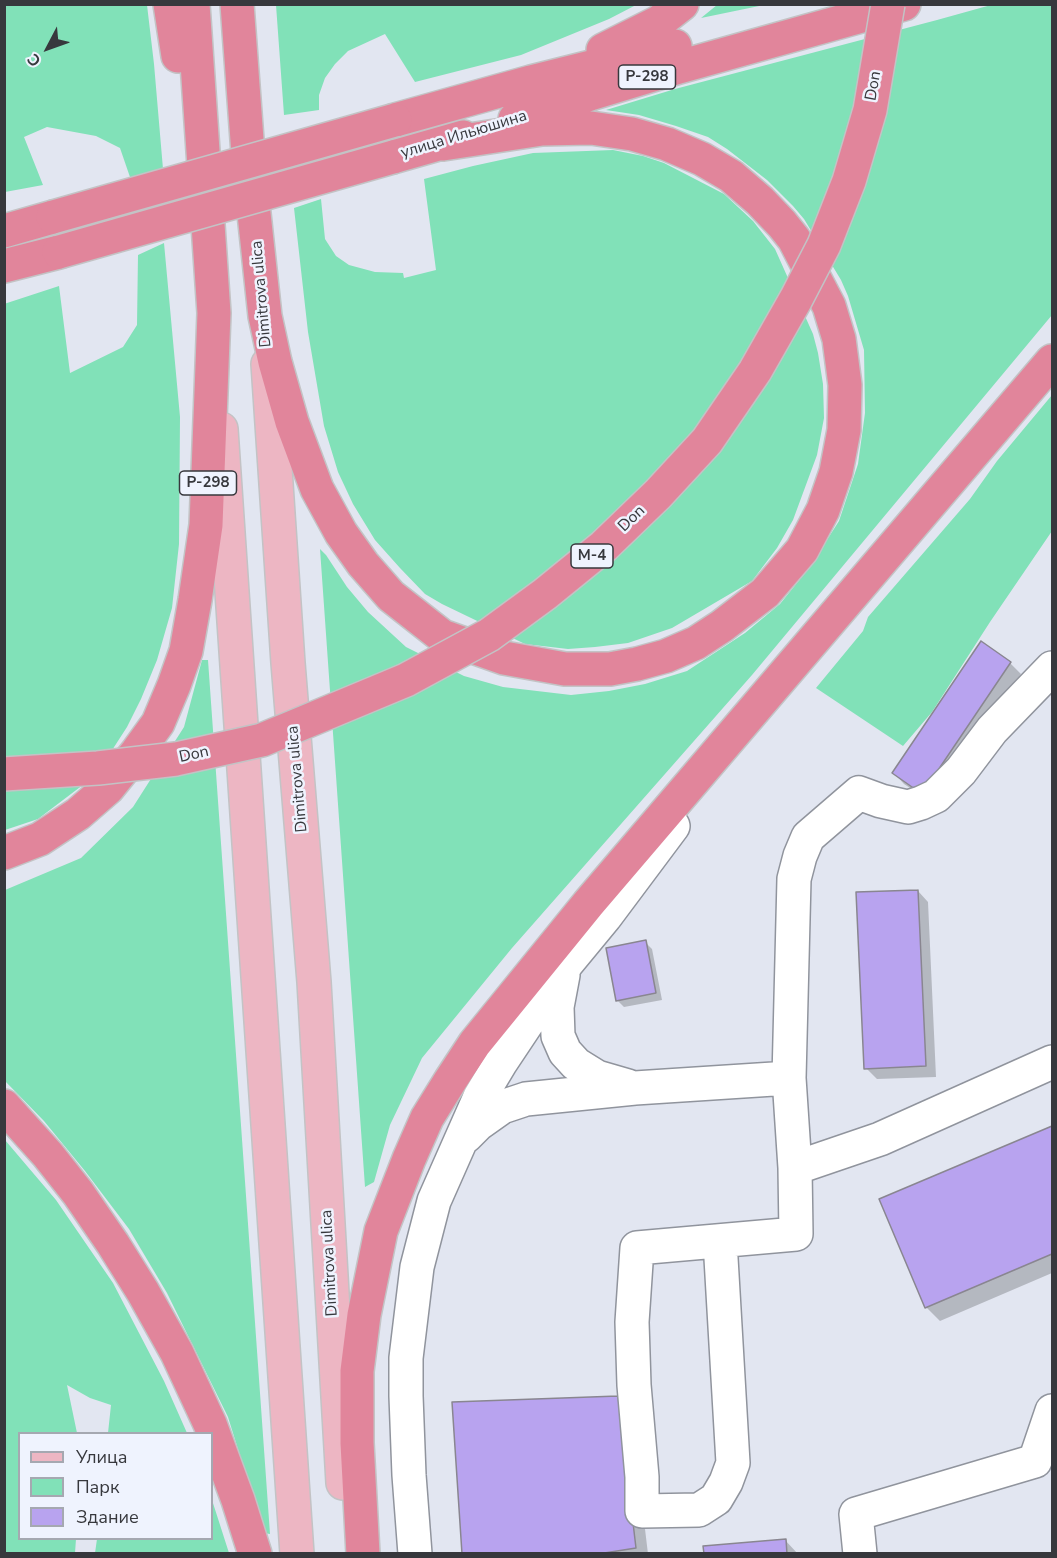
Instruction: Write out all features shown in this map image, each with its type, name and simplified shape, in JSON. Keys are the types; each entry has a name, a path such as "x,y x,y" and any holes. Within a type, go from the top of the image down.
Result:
{"highway":[{"path":"170,4 180,66 204,178"},
{"name":"Р-298","path":"4,852 40,839 78,814 108,788 158,723 186,651 206,525 214,313 193,4"},
{"name":"Dimitrova ulica","path":"237,4 249,167 265,316"},
{"path":"249,4 249,167"},
{"path":"531,82 623,41 659,22 682,4"},
{"name":"улица Ильюшина","path":"10,228 531,82 691,43 830,4"},
{"name":"Don","path":"4,774 98,768 176,759 262,740 406,680 489,635 545,594 604,546 658,494 707,441 755,371 796,299 824,245 849,181 870,110 888,4"},
{"name":"улица Ильюшина","path":"11,265 443,144 590,94 904,4"},
{"path":"265,316 292,422 317,489 336,524 363,564 391,596 442,636 504,658 565,669 610,669 666,656 696,643 722,627 765,593 802,550 822,510 836,472 844,430 845,385 839,339 829,306 794,239 760,201 731,176 702,159 667,144 632,135 591,129 542,129 443,144"},
{"path":"363,1554 357,1443 357,1371 364,1315 381,1231 427,1118 475,1043 509,1001 658,822 1053,361"},
{"path":"4,1106 48,1155 78,1193 113,1244 177,1353 213,1432"},
{"path":"213,1432 255,1554"}],"main road":[{"path":"214,313 297,1554"},
{"name":"Dimitrova ulica","path":"265,316 288,663 314,982 347,1554"}],"lane":[{"path":"415,1554 409,1464 406,1358 417,1266 434,1201 480,1097 567,963 605,917 664,838 745,739 833,620"},
{"path":"720,1241 733,1463 716,1499 699,1510 642,1511 642,1477 633,1385 632,1322 637,1248 796,1234 795,1168 789,1078 794,879 808,837 859,793 908,807 936,796 961,771 992,730 1053,669"},
{"path":"567,963 556,1007 558,1036 565,1052 576,1064 597,1077 635,1089"},
{"path":"795,1168 880,1139 1053,1062"},
{"path":"459,1144 478,1124 502,1107 526,1099 789,1078"},
{"path":"860,1554 856,1514 1035,1461 1053,1411"}],"green space":[{"path":"276,4 636,5 609,19 521,55 415,82 385,34 348,51 335,64 325,78 319,95 319,110 284,115"},
{"path":"717,4 764,5 701,18"},
{"path":"4,5 147,5 163,169 131,180 120,148 96,136 47,127 24,137 43,185 5,192"},
{"path":"991,5 1052,5 1052,315 752,675 512,948 422,1058 390,1125 374,1182 365,1187 320,549 368,612 406,647 464,676 503,687 571,695 645,684 687,671 745,633 780,604 809,568 839,521 858,464 865,413 864,350 841,280 804,219 767,180 708,137 639,115 606,110 675,89"},
{"path":"613,150 664,163 724,194 753,221 775,249 813,334 823,384 824,418 817,455 793,520 777,548 752,581 672,628 628,643 568,649 525,644 425,594 375,540 353,504 338,472 324,426 308,332 294,208 321,199 325,239 336,256 349,265 375,272 403,273 404,278 436,270 424,179 533,153"},
{"path":"164,243 180,417 179,544 172,608 157,660 141,699 127,727 96,775 38,819 5,830 4,304 59,286 70,373 123,347 137,325 138,255"},
{"path":"1052,395 1052,531 932,712 903,746 816,688 863,631 868,617 970,499 997,461"},
{"path":"202,660 208,660 270,1534 264,1533 228,1417 167,1293 129,1229 85,1171 44,1121 5,1081 5,890 81,858 133,807 184,727"},
{"path":"5,1140 56,1200 113,1283 164,1381 187,1432 108,1432 111,1405 90,1398 67,1385 77,1432 18,1432 18,1540 76,1540 75,1553 5,1553"},
{"path":"213,1503 229,1553 95,1553 97,1540 213,1540"}],"building":[{"path":"981,641 1011,662 922,794 892,773"},
{"path":"918,890 926,1066 864,1069 856,892"},
{"path":"646,940 656,993 616,1001 606,948"},
{"path":"1052,1126 1052,1254 925,1308 879,1199"},
{"path":"618,1396 636,1548 598,1554 462,1554 452,1402"},
{"path":"786,1539 787,1554 704,1554 703,1546"}]}
